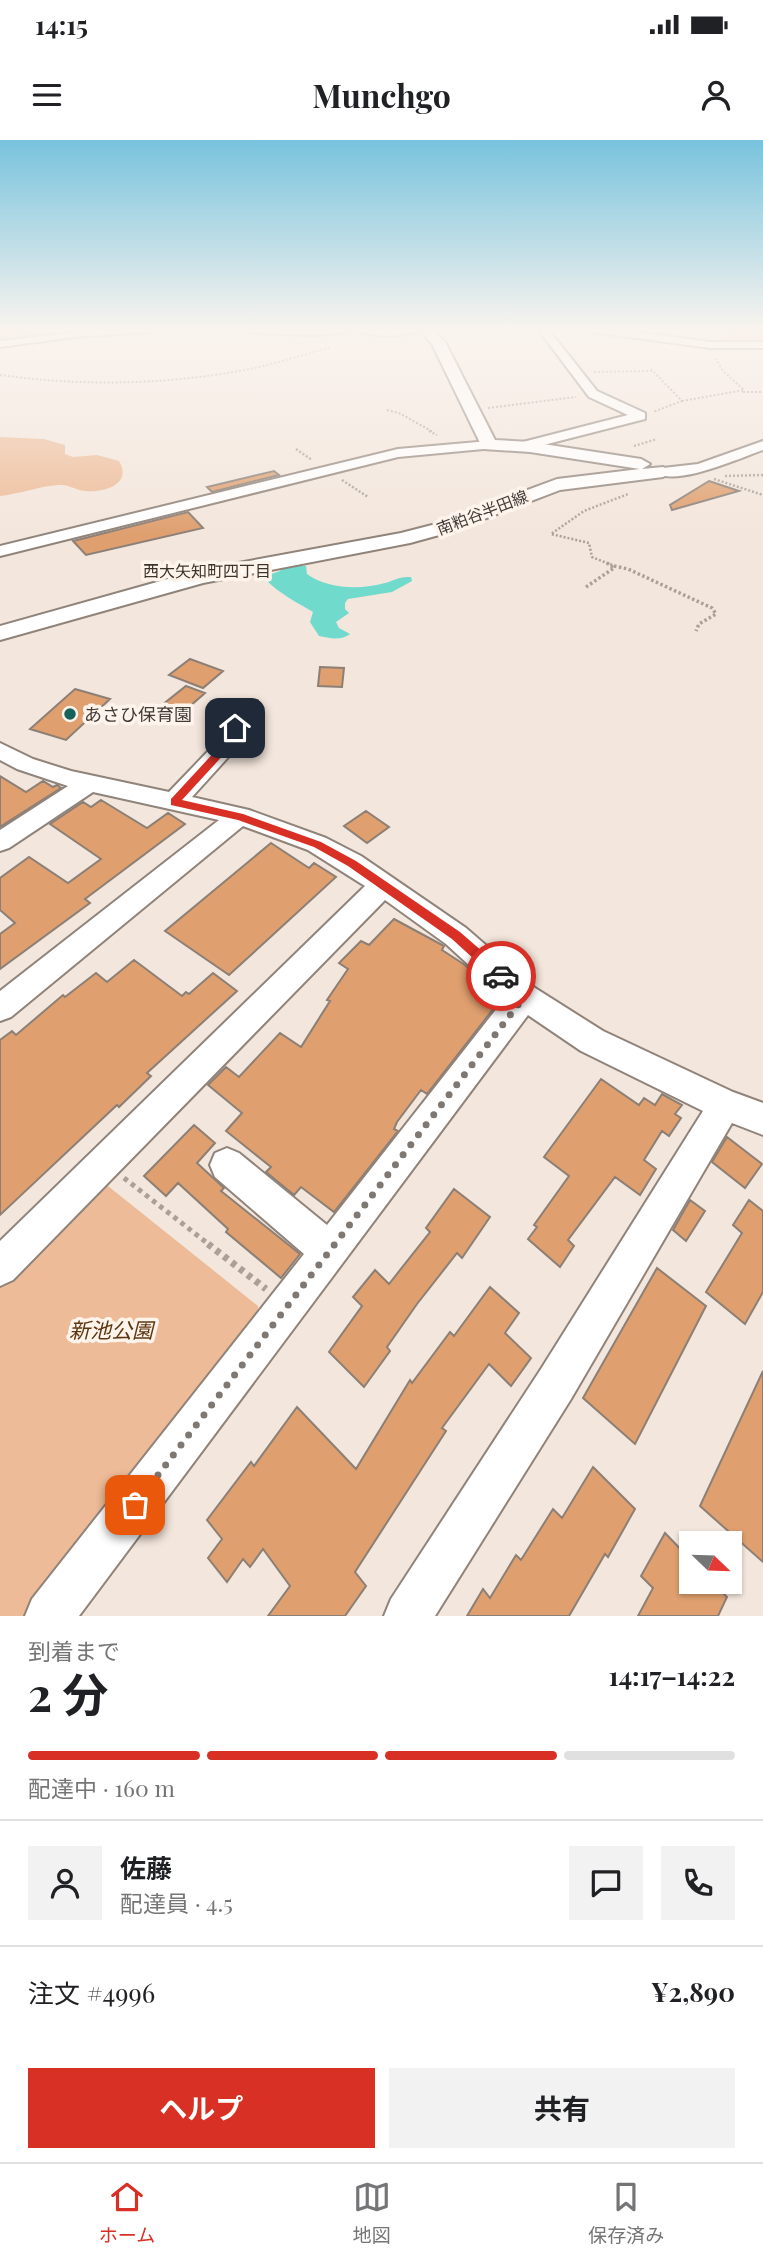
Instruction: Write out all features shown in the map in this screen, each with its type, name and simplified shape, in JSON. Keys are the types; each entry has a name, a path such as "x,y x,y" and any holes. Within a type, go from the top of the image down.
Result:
{"main road":[{"path":"467,398 489,445 524,446 621,459 663,471"},
{"name":"南粕谷半田線","path":"0,633 200,577 403,539 443,528 557,485 663,471"}],"street":[{"path":"601,398 640,416"},
{"path":"524,446 640,416"},
{"path":"0,551 398,453 489,445"},
{"path":"663,471 702,472 763,445"},
{"path":"174,802 223,749 249,706"},
{"path":"0,750 26,764 89,783 240,816 317,844 456,936 524,997 592,1041 725,1105 763,1119"},
{"path":"0,842 89,783"},
{"path":"0,1008 240,816"},
{"path":"0,1267 383,886"},
{"path":"49,1616 331,1252 524,997"},
{"path":"408,1616 556,1384 725,1105"},
{"path":"227,1165 331,1252"}],"path":[{"path":"473,409 562,398"},
{"path":"679,398 682,401"},
{"path":"640,416 682,401 703,398"},
{"path":"387,410 399,413 460,447"},
{"path":"702,472 763,475"},
{"path":"702,472 763,495"},
{"path":"638,491 584,511 551,534 589,543 592,557 628,569 712,608 716,614 699,624 696,631"},
{"path":"586,587 614,566"},
{"path":"106,1164 289,1306"}],"green space":[{"path":"0,437 44,439 65,445 65,454 73,457 97,455 119,461 122,476 114,485 100,490 85,491 59,485 0,496"},
{"name":"新池公園","path":"108,1186 258,1306 257,1322 26,1616 0,1616 0,1285 95,1189"}],"water":[{"path":"286,565 306,566 307,574 315,579 344,587 376,585 404,577 411,577 412,581 392,592 348,599 345,609 349,613 336,622 339,628 350,634 343,638 331,638 319,636 310,622 313,612 281,593 263,577 280,571"}],"building":[{"path":"274,471 279,475 212,492 207,487"},
{"path":"709,481 739,491 672,510 670,505"},
{"path":"188,512 203,528 86,555 73,541"},
{"path":"190,659 223,671 203,688 169,675"},
{"path":"320,667 344,668 342,687 318,686"},
{"path":"186,686 205,693 182,713 162,705"},
{"name":"あさひ保育園","path":"75,689 110,699 66,740 30,729"},
{"path":"0,776 26,792 43,781 61,788 0,827"},
{"path":"101,800 147,828 168,813 185,824 85,899 90,903 0,969 0,934 15,923 0,910 0,878 29,857 68,883 101,859 50,824 83,802 91,807"},
{"path":"366,811 389,827 367,843 344,826"},
{"path":"271,843 309,868 314,863 336,877 229,975 165,931"},
{"path":"394,919 444,946 442,950 465,965 501,999 427,1094 421,1090 397,1122 394,1129 398,1131 334,1212 301,1187 294,1195 266,1172 271,1167 226,1131 242,1113 208,1085 226,1067 239,1077 280,1033 301,1047 348,969 339,963 361,941 369,945"},
{"path":"134,960 182,996 186,992 189,994 213,973 237,991 147,1073 151,1076 119,1107 117,1105 0,1215 0,1040 12,1031 16,1035 63,995 65,997 96,973 107,982"},
{"path":"601,1079 639,1105 644,1098 655,1105 662,1094 682,1105 675,1114 681,1118 669,1136 662,1131 644,1160 656,1169 640,1195 615,1177 568,1240 574,1246 560,1267 528,1239 537,1227 534,1225 569,1176 544,1157"},
{"path":"194,1125 215,1143 197,1163 224,1188 221,1191 300,1254 281,1278 226,1232 228,1229 178,1183 166,1196 144,1176"},
{"path":"727,1137 762,1164 745,1188 712,1162"},
{"path":"454,1189 490,1217 462,1258 457,1253 417,1304 387,1347 390,1351 364,1387 329,1352 362,1306 353,1297 375,1270 389,1284 430,1232 426,1228"},
{"path":"690,1200 705,1211 686,1241 673,1230"},
{"path":"749,1200 763,1211 763,1292 745,1324 706,1292 742,1233 733,1225"},
{"path":"657,1268 706,1306 635,1444 583,1398"},
{"path":"490,1287 519,1313 505,1333 531,1358 511,1386 489,1364 442,1428 446,1431 355,1572 366,1586 345,1616 268,1616 290,1586 263,1549 250,1567 243,1559 227,1582 208,1558 222,1539 207,1520 251,1462 254,1466 297,1407 356,1469 410,1380 412,1383 450,1332 454,1336"},
{"path":"763,1371 763,1562 742,1543 742,1531 728,1531 700,1506"},
{"path":"593,1467 635,1509 608,1557 605,1554 569,1616 467,1616 483,1589 490,1598 516,1555 521,1560 553,1509 562,1518"},
{"path":"665,1533 679,1548 679,1594 724,1594 727,1597 718,1616 638,1616 653,1588 641,1576"}],"way so far":[{"path":"135,1505 524,997 501,976"}],"place":[{"name":"あさひ保育園","path":"70,714"}],"district":[{"name":"西大矢知町四丁目","path":"207,570"}],"route":[{"path":"235,728 223,749 174,802 240,816 317,844 352,863 456,936 501,976"}]}
